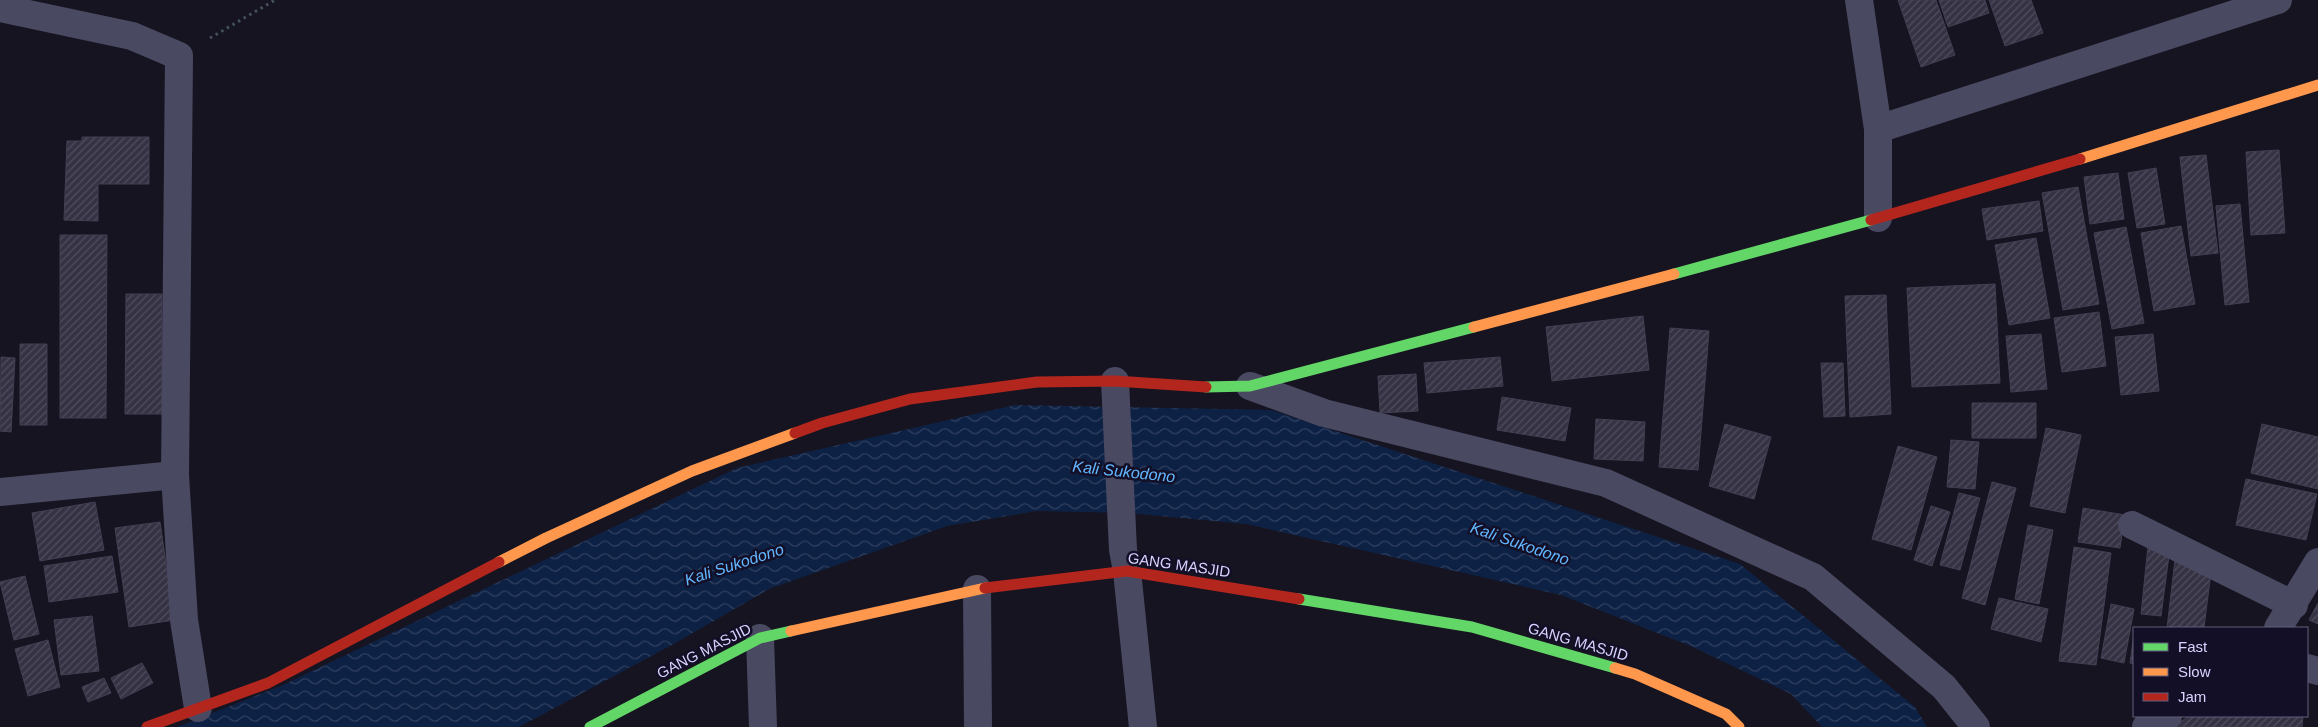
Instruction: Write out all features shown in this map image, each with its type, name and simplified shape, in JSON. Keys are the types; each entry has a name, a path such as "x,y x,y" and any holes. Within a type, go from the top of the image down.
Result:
{"main road":[{"path":"147,727 268,683 546,538 683,475 822,423 910,398 1037,382 1116,388 1250,386 1878,218 2221,117 2318,85"},
{"name":"GANG MASJID","path":"590,727 760,638 977,589 1127,571 1472,627 1635,674 1726,714 1739,727"}],"street":[{"path":"1859,0 1878,129 1878,218"},
{"path":"1878,129 2278,0"},
{"path":"0,8 132,36 179,56 175,475 184,620 198,708"},
{"path":"1250,386 1324,413 1606,483 1813,577 1944,688 1976,727"},
{"path":"1116,388 1123,550 1127,571 1143,727"},
{"path":"0,492 175,475"},
{"path":"2132,525 2294,604"},
{"path":"2279,627 2318,562"},
{"path":"977,589 978,727"},
{"path":"760,638 763,727"},
{"path":"2146,727 2166,717"}],"path":[{"path":"179,56 275,0"}],"water":[{"name":"Kali Sukodono","path":"1015,405 1271,410 1740,564 1915,707 1927,727 1822,727 1791,694 1693,647 1561,595 1246,524 1128,513 1037,511 947,526 769,589 670,646 519,727 177,727 283,685 737,468"}],"building":[{"path":"1898,0 1936,0 1955,55 1921,67"},
{"path":"1939,0 1985,0 1989,13 1948,27"},
{"path":"1989,0 2031,0 2043,33 2005,46"},
{"path":"82,137 149,137 149,184 98,184 98,221 64,220 67,141 82,141"},
{"path":"2279,150 2285,233 2251,235 2246,152"},
{"path":"2206,155 2218,253 2191,256 2180,157"},
{"path":"2156,168 2165,224 2137,228 2128,173"},
{"path":"2118,173 2124,219 2090,224 2084,177"},
{"path":"2078,187 2099,304 2063,310 2042,193"},
{"path":"2039,201 2043,231 1987,240 1982,209"},
{"path":"2240,204 2249,302 2225,305 2216,206"},
{"path":"2181,226 2195,304 2154,311 2141,233"},
{"path":"2126,227 2144,323 2112,329 2094,233"},
{"path":"60,235 107,235 106,418 60,418"},
{"path":"2036,238 2050,318 2009,325 1995,245"},
{"path":"1995,284 2000,383 1912,387 1907,288"},
{"path":"126,294 162,294 162,414 125,414"},
{"path":"1886,295 1891,414 1850,417 1845,296"},
{"path":"2099,312 2106,366 2062,372 2054,318"},
{"path":"1643,316 1649,370 1552,381 1546,327"},
{"path":"1670,328 1709,331 1698,470 1659,467"},
{"path":"2041,334 2047,389 2011,392 2006,336"},
{"path":"2153,334 2159,391 2121,395 2115,337"},
{"path":"20,344 47,344 47,425 20,425"},
{"path":"1,357 15,358 11,432 0,431"},
{"path":"1500,357 1503,386 1427,393 1424,363"},
{"path":"1821,363 1843,363 1845,416 1824,417"},
{"path":"1416,374 1418,411 1380,413 1378,376"},
{"path":"1502,397 1571,408 1565,441 1497,430"},
{"path":"1972,403 2036,403 2036,438 1972,438"},
{"path":"1596,419 1645,422 1643,461 1594,459"},
{"path":"1725,424 1771,437 1754,499 1709,486"},
{"path":"2262,424 2318,437 2318,489 2251,473"},
{"path":"2046,428 2081,435 2065,513 2030,506"},
{"path":"1951,440 1979,442 1975,489 1947,487"},
{"path":"1898,446 1937,457 1911,550 1872,539"},
{"path":"2246,479 2317,494 2306,540 2236,525"},
{"path":"1992,482 2016,488 1985,605 1962,598"},
{"path":"1959,493 1980,498 1960,570 1940,565"},
{"path":"95,502 104,550 40,561 32,513"},
{"path":"1931,506 1950,512 1932,566 1914,560"},
{"path":"2083,508 2125,515 2120,548 2078,542"},
{"path":"160,522 174,620 129,627 115,528"},
{"path":"2028,525 2053,530 2039,604 2015,599"},
{"path":"2148,546 2170,548 2161,616 2141,614"},
{"path":"2074,547 2111,553 2096,665 2059,661"},
{"path":"112,556 118,592 49,602 44,566"},
{"path":"2175,560 2212,564 2204,627 2167,627"},
{"path":"25,576 39,634 14,640 0,582"},
{"path":"1999,598 2048,609 2041,642 1991,629"},
{"path":"2318,603 2318,624 2309,620"},
{"path":"2111,604 2134,609 2124,663 2101,658"},
{"path":"92,616 99,671 61,675 54,620"},
{"path":"48,640 60,687 28,696 15,649"},
{"path":"2133,641 2133,664 2130,663"},
{"path":"142,663 153,683 121,699 111,678"},
{"path":"104,678 111,693 88,702 82,687"},
{"path":"2188,717 2303,717 2302,727 2173,727"}],"traffic: fast":[{"path":"1674,274 1871,220"},
{"path":"1206,387 1250,386 1474,327"},
{"path":"1299,599 1472,627 1615,668"},
{"path":"590,727 760,638 791,631"}],"traffic: slow":[{"path":"2080,159 2318,85"},
{"path":"1474,327 1674,274"},
{"path":"499,562 546,538 692,471 795,433"},
{"path":"791,631 985,588"},
{"path":"1615,668 1635,674 1726,714 1739,727"}],"traffic: jam":[{"path":"1871,220 2080,159"},
{"path":"795,433 822,423 910,399 1037,382 1115,381 1206,387"},
{"path":"147,727 268,683 499,562"},
{"path":"985,588 1127,571 1299,599"}]}
